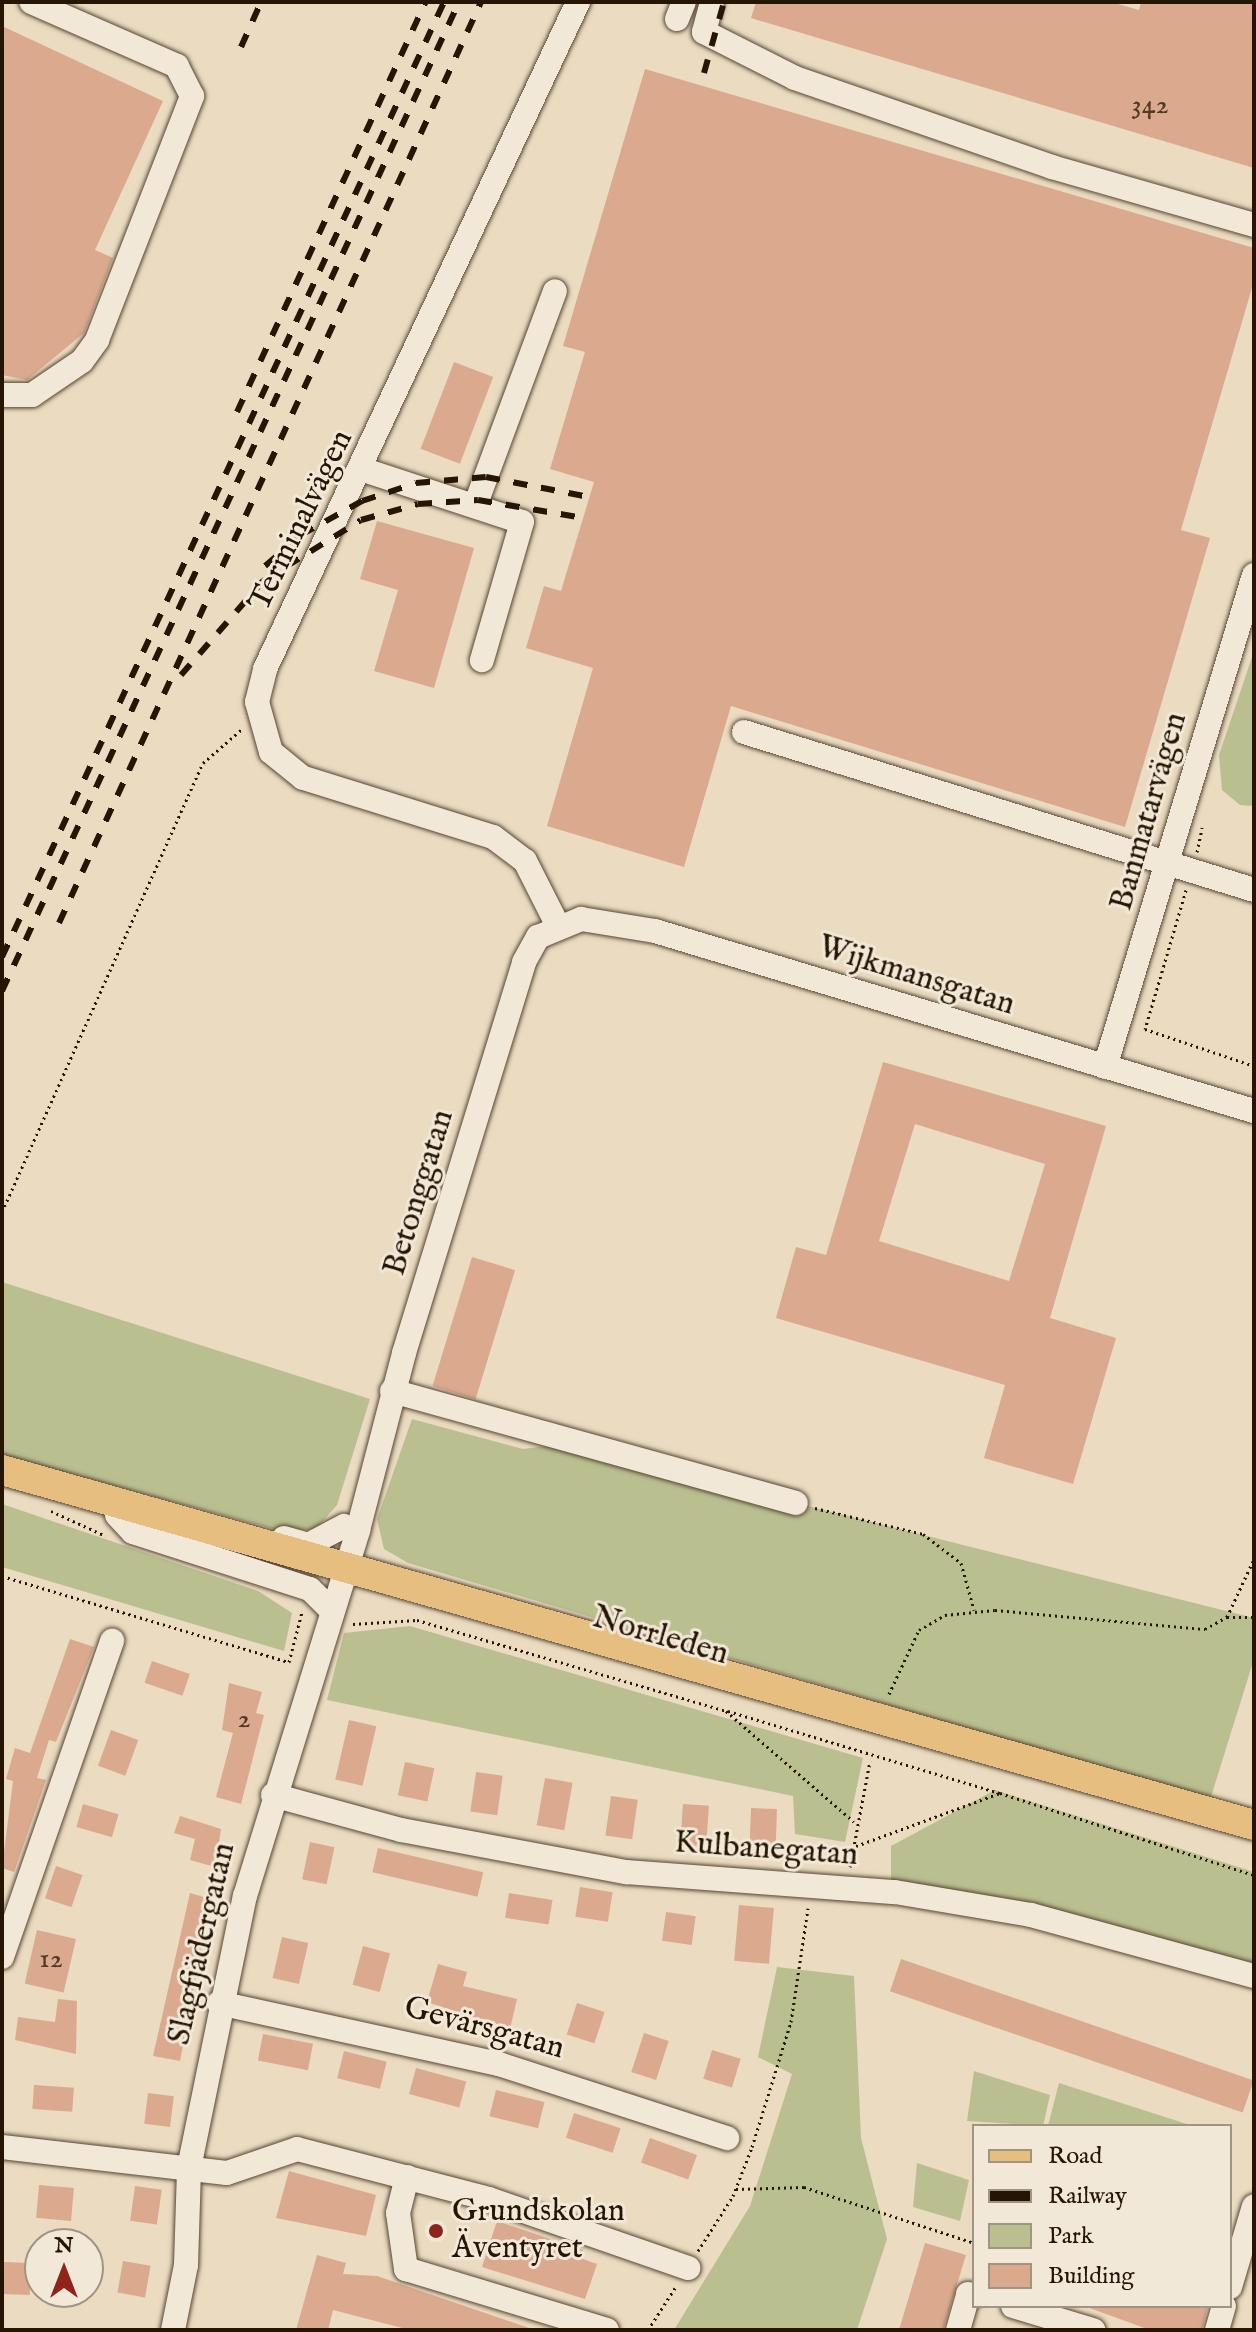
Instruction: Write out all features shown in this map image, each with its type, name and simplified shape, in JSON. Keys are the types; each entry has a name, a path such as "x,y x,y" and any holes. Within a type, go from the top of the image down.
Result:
{"main road":[{"name":"Norrleden","path":"2,1470 47,1496 64,1499 117,1528 1254,1845"},
{"name":"Norrleden","path":"47,1496 173,1516 335,1587 386,1577 1254,1825"}],"street":[{"path":"2,395 32,395 82,361 97,340 192,96 177,66 31,2"},
{"name":"Terminalvägen","path":"257,719 265,669 364,470 578,2"},
{"path":"712,2 704,32 795,78 1052,167 1254,225"},
{"path":"475,506 555,291"},
{"path":"364,470 522,522 482,660"},
{"name":"Banmatarvägen","path":"1105,1067 1171,864 1254,575"},
{"path":"257,719 271,752 303,778 512,850 557,924"},
{"path":"744,732 1254,890"},
{"name":"Wijkmansgatan","path":"557,924 581,919 655,931 1254,1111"},
{"name":"Betonggatan","path":"335,1587 524,962 557,924"},
{"path":"392,1391 796,1503"},
{"path":"173,1516 308,1545 351,1528 365,1558 386,1577"},
{"name":"Slagfjädergatan","path":"173,2330 186,2265 189,2168 219,2003 273,1795 335,1587"},
{"path":"2,1957 112,1641"},
{"name":"Kulbanegatan","path":"273,1795 401,1830 626,1872 895,1892 1031,1915 1254,1976"},
{"name":"Gevärsgatan","path":"219,2003 499,2064 727,2138"},
{"path":"2,2147 227,2173 273,2152 297,2149 407,2177 688,2268"},
{"path":"407,2177 398,2213 406,2269 607,2330"},
{"path":"1232,2277 1254,2206"},
{"path":"958,2330 968,2294 972,2295"},
{"path":"1020,2308 1093,2330"},
{"path":"1217,2330 1223,2308"}],"path":[{"path":"2,1212 203,763 257,719"},
{"path":"47,1496 117,1528"},
{"path":"796,1503 923,1534 961,1563 974,1610"},
{"path":"1227,1617 1254,1559"},
{"path":"2,1576 289,1662 302,1612 335,1587 417,1620 1000,1793 1254,1875"},
{"path":"288,1603 302,1612"},
{"path":"889,1698 919,1630 945,1615 974,1610 1198,1630 1227,1617 1254,1617"},
{"path":"726,1711 854,1822"},
{"path":"870,1761 854,1822 855,1846 1000,1793"},
{"path":"648,2330 736,2189 791,2022 809,1897"},
{"path":"736,2189 804,2187 972,2242"}],"green space":[{"path":"1254,651 1254,806 1240,805 1222,790 1219,755"},
{"path":"2,1282 370,1399 337,1505 316,1529 281,1531 2,1455"},
{"path":"412,1419 523,1449 561,1444 1254,1618 1254,1659 1210,1800 408,1563 384,1549 377,1519"},
{"path":"2,1504 258,1591 292,1613 284,1651 2,1567"},
{"path":"410,1626 863,1758 845,1842 795,1834 793,1796 327,1700 344,1633"},
{"path":"995,1790 1254,1872 1254,1972 891,1883 891,1846"},
{"path":"777,1967 854,1976 861,2138 887,2239 857,2330 674,2330 750,2206 792,2074 758,2057"},
{"path":"974,2071 1050,2095 1043,2124 967,2121"},
{"path":"1059,2083 1187,2124 1049,2124"},
{"path":"917,2163 969,2180 960,2221 913,2207"}],"building":[{"path":"756,2 1111,2 1139,10 1141,2 1254,2 1254,168 751,18"},
{"path":"2,26 163,101 95,250 113,258 84,333 27,380 2,375"},
{"path":"645,69 1254,248 1254,281 1181,530 1210,538 1125,827 731,706 684,867 547,826 593,668 526,648 544,586 561,591 594,482 550,469 585,352 563,346"},
{"path":"454,362 493,377 460,464 421,449"},
{"path":"377,521 474,548 434,688 374,671 398,590 360,579"},
{"path":"883,1062 1106,1126 1050,1318 1116,1338 1073,1484 984,1458 1005,1385 776,1318 796,1247 826,1255","holes":["915,1124 1045,1164 1009,1281 879,1241"]},
{"path":"472,1257 515,1270 476,1399 433,1386"},
{"path":"70,1639 94,1647 56,1742 49,1740 37,1778 46,1780 14,1872 2,1868 13,1781 6,1779 15,1748 30,1753"},
{"path":"152,1661 190,1674 182,1696 145,1683"},
{"path":"229,1683 262,1692 256,1713 264,1715 241,1804 216,1797 233,1733 222,1730"},
{"path":"349,1720 376,1726 363,1786 335,1779"},
{"path":"111,1730 138,1740 125,1776 98,1766"},
{"path":"405,1762 434,1768 427,1801 398,1795"},
{"path":"476,1772 503,1776 497,1815 470,1812"},
{"path":"545,1778 573,1783 564,1830 537,1825"},
{"path":"611,1796 638,1800 632,1839 605,1836"},
{"path":"83,1804 119,1814 112,1837 76,1827"},
{"path":"683,1804 709,1806 706,1847 680,1845"},
{"path":"751,1808 777,1809 775,1852 749,1851"},
{"path":"180,1816 221,1829 215,1867 190,1860 195,1839 174,1833"},
{"path":"310,1842 334,1847 327,1884 302,1879"},
{"path":"378,1848 483,1872 478,1897 372,1872"},
{"path":"56,1866 82,1875 71,1907 45,1898"},
{"path":"580,1887 613,1892 608,1922 575,1917"},
{"path":"190,1893 211,1899 180,2061 153,2056"},
{"path":"509,1893 552,1900 549,1925 505,1918"},
{"path":"739,1905 774,1908 769,1964 734,1961"},
{"path":"666,1912 696,1916 692,1945 662,1941"},
{"path":"37,1930 76,1939 64,1993 25,1984"},
{"path":"282,1937 308,1943 299,1984 273,1978"},
{"path":"363,1946 390,1953 380,1992 353,1985"},
{"path":"901,1959 1254,2080 1243,2113 890,1991"},
{"path":"438,1964 467,1972 463,1986 517,1999 510,2029 427,2002"},
{"path":"58,1999 77,2001 76,2054 15,2040 18,2017 55,2022"},
{"path":"577,2003 605,2012 594,2043 567,2034"},
{"path":"644,2033 669,2041 656,2080 631,2072"},
{"path":"263,2034 313,2044 308,2070 258,2061"},
{"path":"712,2050 741,2059 732,2087 703,2079"},
{"path":"344,2051 387,2062 380,2089 337,2078"},
{"path":"416,2068 466,2081 459,2108 409,2094"},
{"path":"34,2085 74,2088 72,2112 32,2109"},
{"path":"496,2090 545,2102 538,2128 489,2116"},
{"path":"148,2093 174,2096 170,2127 144,2124"},
{"path":"574,2113 621,2128 613,2153 566,2138"},
{"path":"650,2138 697,2155 688,2180 641,2162"},
{"path":"289,2171 376,2195 366,2236 276,2218"},
{"path":"39,2185 74,2188 71,2221 36,2218"},
{"path":"135,2186 162,2190 157,2224 130,2221"},
{"path":"497,2221 583,2250 580,2258 597,2264 585,2299 482,2267"},
{"path":"925,2243 966,2255 943,2330 899,2330"},
{"path":"317,2255 346,2263 343,2274 377,2276 535,2330 410,2330 333,2310 328,2330 296,2330"},
{"path":"123,2261 151,2266 145,2297 117,2293"},
{"path":"3,2262 24,2263 24,2295 2,2294"},
{"path":"1090,2308 1208,2308 1202,2330 1150,2330"}],"railway":[{"path":"241,47 261,2"},
{"path":"237,412 426,2"},
{"path":"2,957 444,2"},
{"path":"2,991 459,2"},
{"path":"59,923 481,2"},
{"path":"704,73 724,2"},
{"path":"265,566 301,535 362,501 416,483 486,477 589,497"},
{"path":"181,675 263,581 361,520 418,504 478,500 583,518"}],"place":[{"name":"Grundskolan Äventyret","path":"436,2231"}]}
